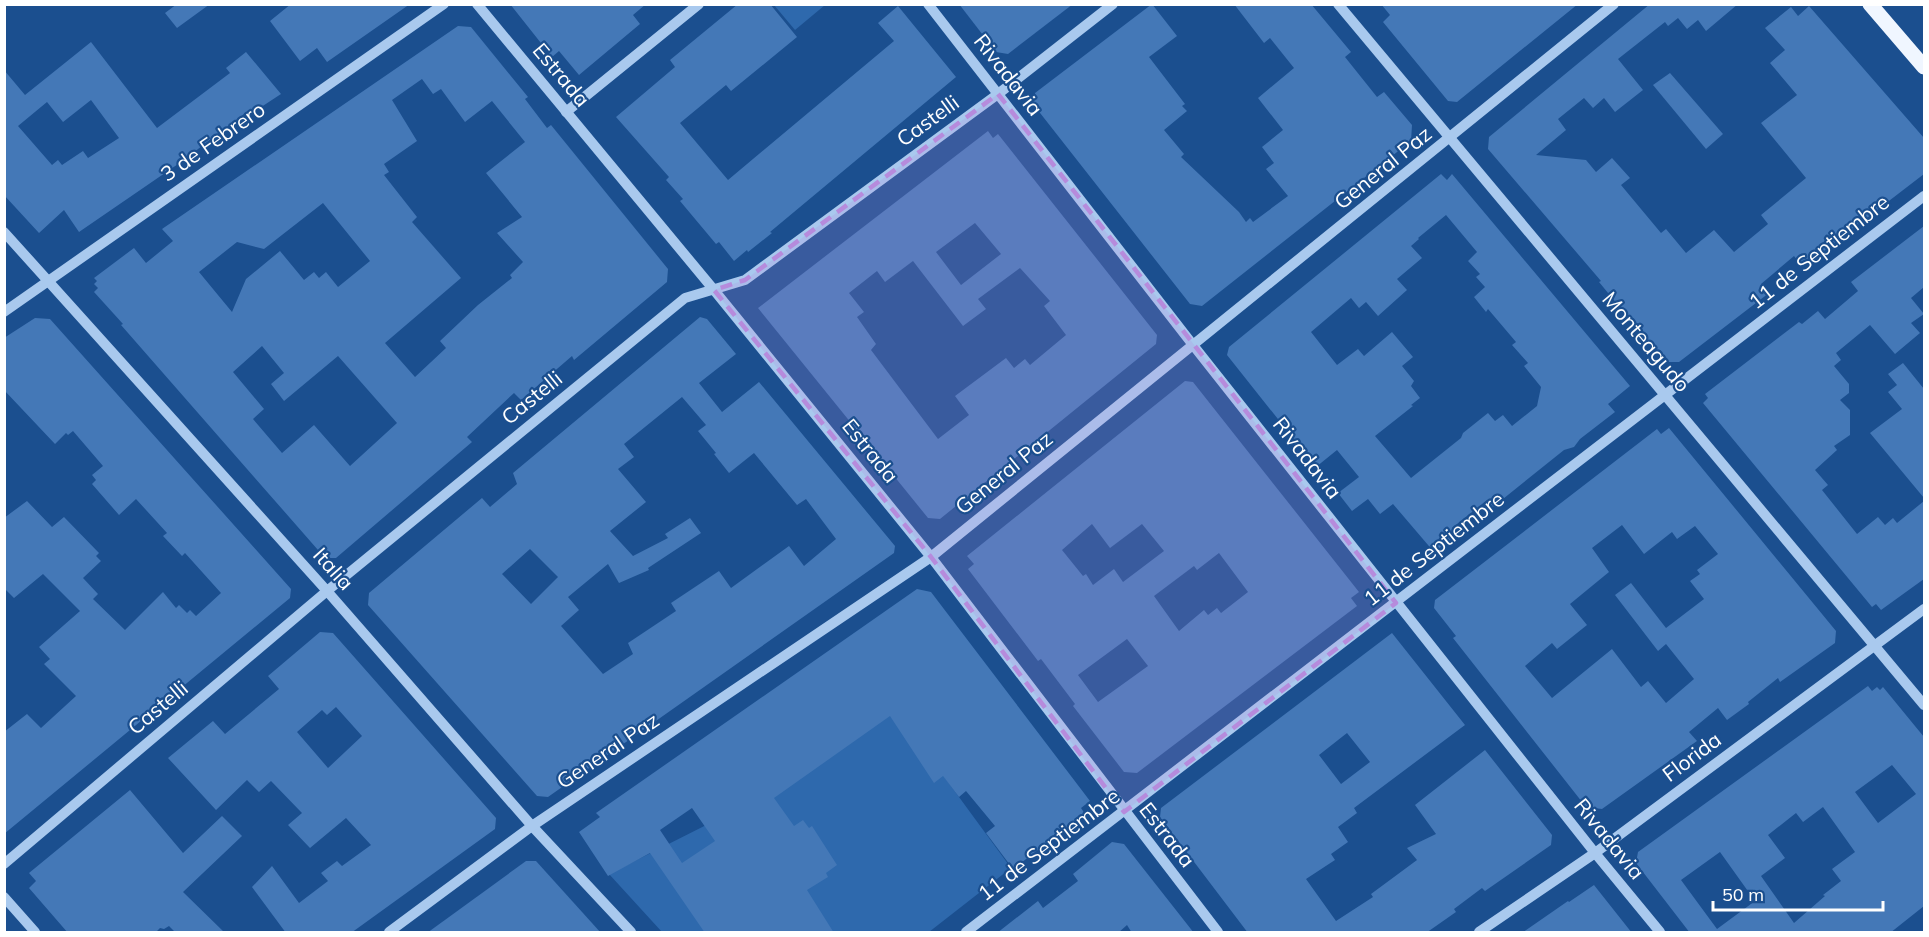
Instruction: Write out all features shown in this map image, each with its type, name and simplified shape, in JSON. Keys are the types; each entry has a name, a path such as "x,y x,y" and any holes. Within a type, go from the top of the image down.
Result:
{"main road":[{"path":"1870,4 1924,67"}],"street":[{"name":"3 de Febrero","path":"4,312 444,4"},
{"name":"Estrada","path":"477,4 931,557 1218,933"},
{"path":"566,112 699,4"},
{"name":"Rivadavia","path":"928,4 1396,603 1660,933"},
{"name":"Castelli","path":"4,864 327,591 685,298 745,280 998,94 1113,4"},
{"name":"Monteagudo","path":"1338,4 1924,705"},
{"name":"General Paz","path":"389,933 532,826 931,557 1614,4"},
{"name":"11 de Septiembre","path":"966,933 1924,196"},
{"name":"Italia","path":"4,232 327,591 532,826 631,933"},
{"name":"Florida","path":"1479,933 1595,853 1924,609"},
{"path":"4,897 35,933"}],"highlighted area":[{"path":"998,94 1396,603 1124,812 931,557 714,290 745,280"}],"shaded area":[{"path":"774,5 825,5 795,30"},
{"path":"907,703 937,767 1011,868 929,932 662,932 609,874 740,808"}],"building":[{"path":"177,4 210,4 177,28 165,13"},
{"path":"291,4 410,4 327,62 317,48 300,61 270,21"},
{"path":"510,4 646,4 633,15 640,24 579,75 559,51 552,57"},
{"path":"738,4 770,4 797,37 731,91 726,85 680,123 728,180 894,41 878,23 898,6 956,77 770,232 772,233 734,261 719,242 716,244 680,201 683,199 666,180 669,177 616,117 675,67 670,60"},
{"path":"959,4 1073,4 1008,54 996,52"},
{"path":"1152,4 1177,36 1149,57 1185,104 1182,106 1187,111 1164,130 1184,154 1181,157 1239,212 1246,222 1250,218 1253,222 1288,196 1266,169 1274,163 1262,147 1283,130 1258,98 1294,68 1270,38 1264,43 1234,4 1311,4 1351,52 1345,57 1377,97 1384,92 1412,125 1411,141 1202,306 1190,304 1033,104 1035,93"},
{"path":"1381,4 1578,4 1457,102 1448,101 1383,22 1390,15"},
{"path":"1650,4 1738,4 1706,31 1698,20 1687,29 1678,18 1668,26 1665,22 1618,59 1643,90 1615,112 1604,98 1593,108 1584,98 1558,119 1566,130 1536,155 1586,160 1596,172 1612,158 1630,178 1621,185 1661,233 1666,229 1686,253 1714,230 1734,252 1768,224 1761,215 1806,178 1761,123 1797,95 1770,63 1785,50 1765,28 1791,7 1798,16 1809,6 1924,138 1924,174 1803,267 1794,256 1761,284 1769,293 1679,362 1665,362 1599,282 1601,281 1488,149 1489,137"},
{"path":"458,26 471,27 528,97 525,99 547,128 551,125 668,269 667,282 574,360 572,356 521,400 514,393 467,437 472,442 336,558 325,558 94,292 98,288 94,284 97,281 94,278 134,248 146,263 173,241 162,229","holes":["422,79 433,94 441,89 465,122 492,101 525,142 486,173 522,217 497,233 523,262 510,275 512,278 478,305 440,341 446,348 415,377 385,343 461,278 412,222 417,217 384,175 389,172 384,164 417,141 392,100","323,203 370,261 338,287 326,272 319,278 314,272 304,280 280,251 246,279 232,312 199,272 237,242 264,249","262,346 284,373 271,384 284,401 338,356 397,423 350,466 314,425 282,453 253,419 264,409 233,372"]},
{"path":"91,42 157,128 230,73 226,68 246,52 281,94 246,117 244,114 181,162 79,232 64,210 39,233 4,195 4,70 25,95","holes":["91,100 119,138 88,158 83,151 62,165 58,160 52,165 18,126 47,102 63,122"]},
{"path":"1670,73 1723,134 1706,149 1653,85"},
{"path":"988,131 993,138 998,134 1157,335 1156,344 940,519 928,518 758,308","holes":["975,223 1001,254 961,285 936,252","913,261 963,326 986,309 978,299 1020,268 1050,301 1044,306 1066,335 1030,365 1025,359 1014,368 1006,358 955,396 969,415 938,439 871,350 876,344 857,317 864,312 849,293 877,271 885,282"]},
{"path":"1441,174 1447,180 1452,174 1630,386 1608,404 1615,412 1580,439 1574,447 1564,450 1493,507 1487,500 1452,528 1458,534 1434,552 1393,504 1380,514 1368,499 1352,511 1338,493 1359,477 1337,450 1316,467 1227,355 1229,347","holes":["1446,215 1477,252 1468,261 1480,274 1476,277 1485,287 1474,297 1486,312 1488,309 1516,342 1512,345 1528,363 1524,366 1541,387 1537,406 1512,426 1503,415 1495,421 1488,413 1411,478 1375,436 1420,398 1411,386 1414,381 1402,366 1413,357 1392,332 1364,356 1358,349 1337,365 1311,332 1351,298 1359,308 1366,302 1378,316 1407,290 1397,279 1422,258 1411,246"]},
{"path":"1924,226 1924,287 1911,298 1924,314 1911,323 1920,333 1895,354 1870,325 1836,353 1841,360 1834,366 1849,384 1849,393 1840,400 1850,410 1850,435 1834,446 1837,450 1815,470 1828,485 1822,490 1857,534 1878,517 1885,525 1893,518 1897,523 1924,501 1924,579 1881,610 1876,604 1872,607 1703,403 1708,398 1705,394 1799,322 1802,324 1818,311 1825,319 1858,291 1851,282"},
{"path":"700,317 707,319 736,354 699,383 722,412 759,382 895,546 894,553 548,797 537,796 368,605 369,593 482,498 490,507 517,484 513,473","holes":["682,397 706,425 698,431 729,473 754,453 797,505 806,499 836,539 804,566 789,546 731,588 719,571 671,603 676,611 628,643 633,654 603,674 561,626 579,610 568,597 608,564 619,583 649,570 648,568 701,533 690,518 665,534 668,538 633,556 610,531 646,502 618,469 634,457 624,444","530,549 558,577 531,604 502,574"]},
{"path":"35,318 50,319 291,589 290,598 4,834 4,732 27,714 41,728 76,696 44,664 50,659 39,647 80,611 43,574 14,598 4,588 4,518 27,501 52,527 64,517 99,553 96,556 101,561 83,578 98,594 93,599 125,630 163,592 176,608 179,605 187,613 190,610 196,616 221,593 185,553 182,556 163,536 167,533 136,499 119,515 92,484 96,480 92,475 103,466 73,431 68,435 66,433 55,444 4,390 4,338"},
{"path":"1903,363 1924,389 1924,498 1870,433 1902,409 1888,392 1897,385 1888,374"},
{"path":"1185,381 1193,382 1359,592 1351,598 1357,606 1137,773 1124,772 1073,706 1075,704 1041,659 1038,661 968,569 974,564 967,556","holes":["1092,524 1110,548 1142,524 1164,551 1123,582 1114,569 1093,585 1086,574 1083,576 1062,550","1219,553 1248,592 1221,613 1217,608 1208,615 1204,610 1179,631 1154,596 1194,566 1197,570","1127,639 1148,666 1098,702 1078,675"]},
{"path":"1669,428 1836,631 1835,643 1780,682 1778,678 1727,720 1718,708 1689,732 1697,741 1602,809 1586,807 1453,638 1456,636 1434,608 1435,600 1657,429 1661,434","holes":["1622,525 1644,554 1672,532 1677,539 1695,526 1718,554 1697,570 1700,574 1690,581 1704,599 1666,628 1631,583 1615,595 1658,651 1666,644 1694,679 1666,703 1648,681 1641,687 1612,649 1552,698 1525,666 1552,643 1557,649 1587,625 1570,604 1609,572 1592,548"]},
{"path":"917,589 931,592 1090,801 1081,808 1085,814 1013,869 986,833 995,826 966,791 959,797 943,776 934,783 890,716 774,798 794,826 803,820 809,828 812,826 837,865 826,873 828,877 807,890 834,933 705,933 650,853 608,876 579,832 600,817 596,813","holes":["692,808 715,841 682,863 660,830"]},
{"path":"320,632 333,633 496,818 495,829 351,933 286,933 252,887 272,866 299,903 328,881 321,873 337,861 342,866 371,845 346,818 310,848 288,825 302,813 271,781 259,792 247,780 216,810 168,758 213,721 225,734 279,689 268,676","holes":["336,707 362,736 328,768 297,732 322,710 327,715"]},
{"path":"1392,633 1465,725 1354,808 1357,813 1338,827 1348,842 1331,854 1335,860 1306,879 1336,921 1373,897 1371,894 1417,860 1407,848 1436,834 1415,805 1485,750 1552,835 1551,845 1485,891 1482,888 1454,909 1456,912 1426,933 1248,933 1160,817 1161,808","holes":["1347,733 1370,762 1341,784 1319,755"]},
{"path":"1868,686 1872,691 1877,687 1880,690 1883,687 1924,737 1924,906 1890,933 1690,933 1636,863 1638,852","holes":["1892,765 1916,794 1878,823 1855,792","1823,807 1855,852 1832,869 1841,881 1794,923 1761,876 1785,858 1768,835 1796,813 1803,822","1720,852 1755,901 1717,929 1681,880"]},
{"path":"130,790 183,853 222,816 242,836 183,892 225,933 176,933 169,926 164,929 160,928 155,933 68,933 29,888 36,881 29,873"},
{"path":"1112,842 1124,844 1194,933 1132,933 1127,925 1118,933 997,933 1038,901 1043,908 1078,881 1073,874"},
{"path":"526,861 536,861 601,933 427,933"},
{"path":"1594,885 1632,933 1522,933 1568,901"}]}
